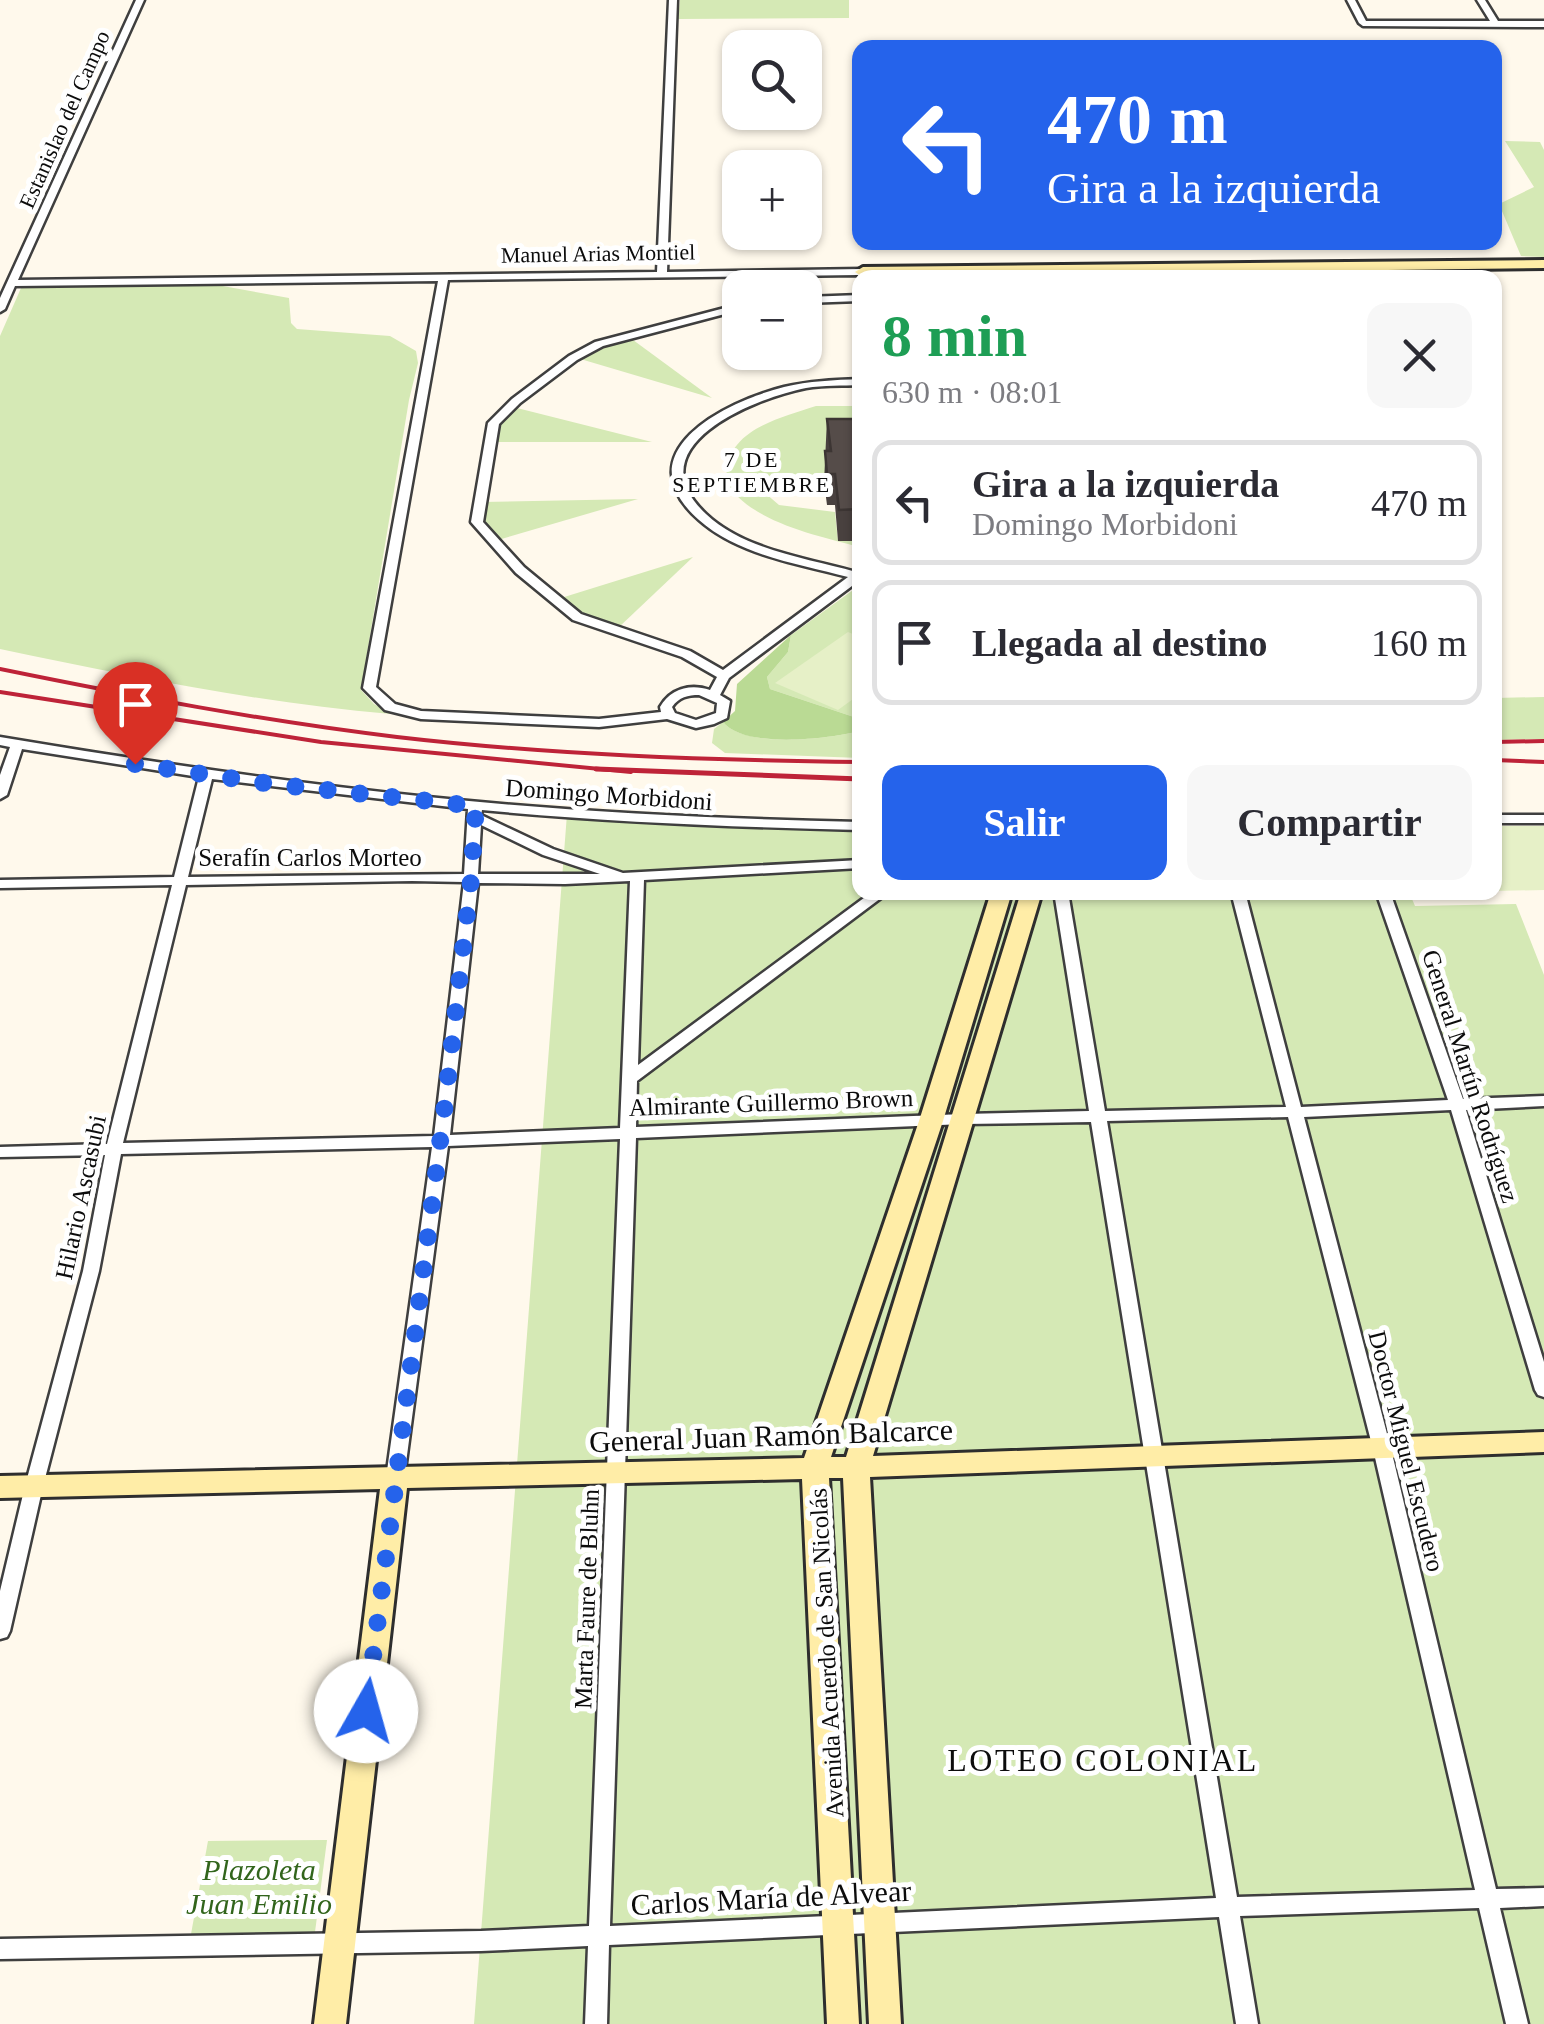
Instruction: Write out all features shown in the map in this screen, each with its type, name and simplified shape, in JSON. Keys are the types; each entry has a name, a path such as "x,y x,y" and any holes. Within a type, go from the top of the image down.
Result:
{"street":[{"name":"Estanislao del Campo","path":"0,309 140,0"},
{"path":"662,275 673,0"},
{"path":"1351,0 1362,23 1544,24"},
{"path":"1481,0 1496,24"},
{"name":"Manuel Arias Montiel","path":"1173,270 1544,264"},
{"name":"Manuel Arias Montiel","path":"12,282 852,275"},
{"path":"444,278 369,688 390,707 420,715 600,723 669,715 692,724 717,719 726,706 714,694 694,691 675,696 666,708 669,715"},
{"path":"822,299 852,298"},
{"path":"722,312 599,344 516,401 494,423 477,522 520,570 577,617 686,654 724,676"},
{"path":"852,382 807,384 738,405 713,418 684,448 676,470 679,492 685,500 730,536 852,573"},
{"path":"714,694 724,676 852,580"},
{"name":"Domingo Morbidoni","path":"0,741 475,812 721,825 852,826"},
{"path":"0,795 18,744"},
{"name":"Hilario Ascasubi","path":"0,1631 91,1271 114,1150 208,773"},
{"path":"330,2024 394,1478 441,1141 471,880 475,812 548,852 632,877"},
{"path":"1502,819 1544,819"},
{"name":"Serafín Carlos Morteo","path":"0,884 632,877 852,864"},
{"name":"Marta Faure de Bluhn","path":"596,2024 631,1132 632,877"},
{"path":"632,1077 871,900"},
{"name":"Avenida Acuerdo de San Nicolás","path":"843,2024 815,1466 932,1120 1000,900"},
{"name":"Avenida Acuerdo de San Nicolás","path":"885,2024 856,1467 1030,900"},
{"path":"1062,900 1248,2024"},
{"name":"Doctor Miguel Escudero","path":"1240,900 1382,1449 1517,2024"},
{"name":"General Martín Rodríguez","path":"1387,900 1456,1102 1544,1390"},
{"name":"Almirante Guillermo Brown","path":"0,1152 441,1141 964,1118 1296,1112 1544,1101"},
{"name":"General Juan Ramón Balcarce","path":"0,1487 616,1474 1544,1442"},
{"name":"Carlos María de Alvear","path":"0,1949 598,1936 1229,1906 1544,1897"}],"green space":[{"path":"680,0 849,0 849,18 678,19"},
{"path":"1505,141 1540,142 1544,150 1544,257 1521,256 1502,211 1502,203 1534,187"},
{"path":"217,285 289,298 291,323 297,329 390,336 416,351 418,363 361,690 391,714 244,696 0,649 0,336 21,288"},
{"path":"629,337 712,398 577,358"},
{"path":"816,406 852,406 852,456 830,475 776,482 765,493 779,505 835,512 838,541 852,541 852,545 825,538 787,526 768,517 752,508 727,483 733,451 742,439 769,422"},
{"path":"513,407 652,442 492,442 497,423"},
{"path":"638,499 498,540 483,521 482,502"},
{"path":"693,557 618,628 580,616 561,598"},
{"path":"852,591 852,716 770,689 767,677 788,652 791,635"},
{"path":"848,632 852,634 852,700 838,710 775,683"},
{"path":"791,635 788,652 767,677 770,689 852,716 852,732 788,740 749,736 734,730 723,722 735,711 737,684"},
{"path":"1544,697 1544,739 1502,740 1502,698"},
{"path":"723,722 749,736 788,740 852,733 852,758 725,753 712,743 714,729"},
{"path":"567,814 852,826 852,900 1412,900 1415,906 1516,904 1544,975 1544,2024 474,2024"},
{"path":"1502,826 1544,826 1544,890 1502,891"},
{"name":"Plazoleta Juan Emilio","path":"327,1840 315,1932 191,1934 208,1841"}],"building":[{"path":"827,419 852,419 852,509 839,510 835,474 827,474 825,451 831,451"}],"railway":[{"path":"0,669 198,707 397,737 628,756 852,762"},
{"path":"0,692 321,742 603,769"},
{"path":"1502,742 1544,741"},
{"path":"1502,760 1544,762"},
{"path":"596,769 603,769"},
{"path":"603,769 852,779"},
{"path":"603,769 631,772"}],"district":[{"name":"7 DE SEPTIEMBRE","path":"752,472"},
{"name":"LOTEO COLONIAL","path":"1103,1760"}],"route":[{"path":"135,764 271,784 476,806 445,1104 366,1711"}]}
